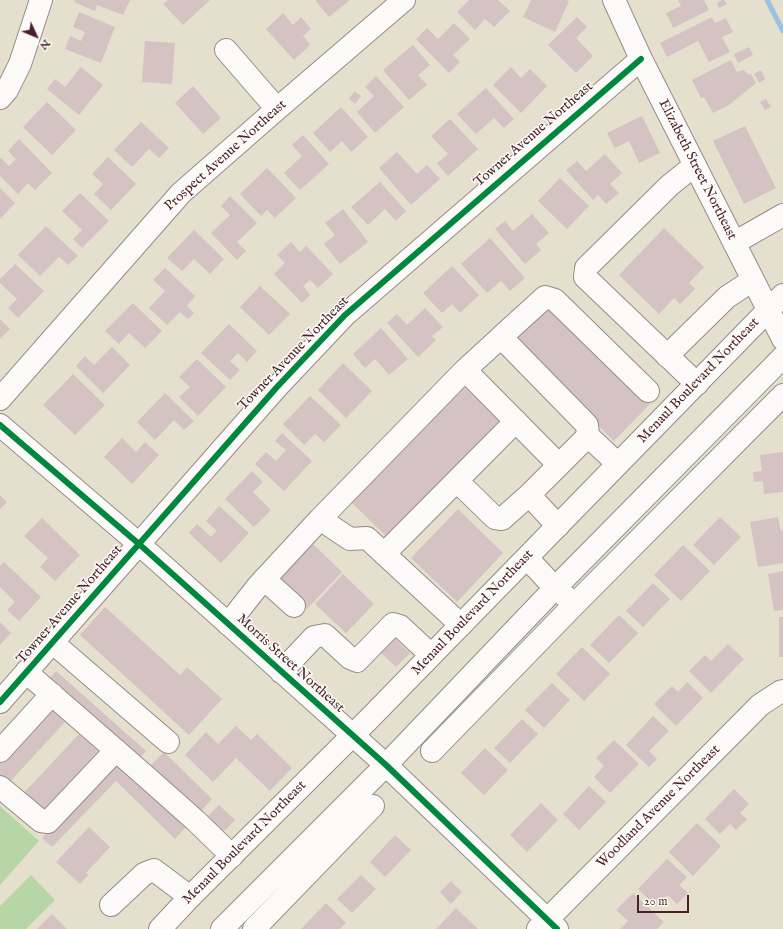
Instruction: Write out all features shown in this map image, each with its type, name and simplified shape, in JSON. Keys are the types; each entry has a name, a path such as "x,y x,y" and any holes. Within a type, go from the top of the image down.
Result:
{"street":[{"path":"0,98 7,90 20,64 41,0"},
{"name":"Prospect Avenue Northeast","path":"0,400 181,193 404,0"},
{"name":"Elizabeth Street Northeast","path":"614,0 641,58 753,280 776,302 783,339"},
{"path":"226,50 277,109"},
{"name":"Towner Avenue Northeast","path":"0,702 277,387 345,315 641,58"},
{"path":"695,165 670,185 586,268 585,277 697,384"},
{"path":"734,243 783,215"},
{"path":"667,356 727,297 753,280"},
{"path":"228,624 264,579 320,519 465,370 545,297 555,300 648,391"},
{"name":"Menaul Boulevard Northeast","path":"160,929 190,897 353,736 776,302"},
{"path":"501,337 587,425 588,436 618,464"},
{"path":"222,929 386,765 555,588 783,357"},
{"path":"465,370 559,465"},
{"path":"432,751 575,604 783,395"},
{"path":"384,554 516,421"},
{"name":"Morris Street Northeast","path":"0,425 139,544 386,765 548,926"},
{"path":"457,481 495,518 502,519 529,495 588,436"},
{"path":"529,495 558,526"},
{"path":"320,519 350,539 367,538 461,625"},
{"path":"527,558 555,588 575,604"},
{"path":"264,579 294,606"},
{"path":"281,672 314,637 324,635 350,658 357,661 393,624 400,626 431,655"},
{"path":"52,642 168,742"},
{"path":"26,672 196,821 232,856"},
{"name":"Woodland Avenue Northeast","path":"548,926 760,705 783,691"},
{"path":"0,751 52,694"},
{"path":"0,787 41,821 48,822 116,750"},
{"path":"254,929 373,806"},
{"path":"111,905 144,874 154,870 190,897"}],"green space":[{"path":"0,806 39,841 0,885"},
{"path":"31,875 55,900 26,929 0,929 0,906"}],"building":[{"path":"74,0 130,0 123,15 97,5 95,11 74,2"},
{"path":"168,0 210,0 183,25 163,4"},
{"path":"315,0 350,0 329,17"},
{"path":"469,0 498,0 510,11 494,27 485,19 475,30 457,12"},
{"path":"531,0 569,1 555,32 523,17"},
{"path":"678,0 704,0 709,10 673,28 666,13 681,6"},
{"path":"724,0 727,4 719,8 717,3"},
{"path":"79,12 115,27 101,63 65,49 70,36 81,41 85,32 73,27"},
{"path":"283,13 293,25 301,17 311,29 303,36 310,45 294,60 266,29"},
{"path":"577,17 587,27 576,38 593,56 576,73 548,45"},
{"path":"712,17 715,23 726,18 733,32 722,37 730,52 709,62 698,41 667,57 660,43"},
{"path":"454,23 470,39 453,55 460,62 449,73 416,39 427,28 438,39"},
{"path":"145,41 175,43 172,84 142,82"},
{"path":"413,45 430,65 418,75 427,85 409,100 383,70"},
{"path":"749,47 753,55 738,63 734,54"},
{"path":"731,60 737,72 744,70 748,75 751,74 756,83 729,105 713,113 704,97 701,98 692,80"},
{"path":"81,67 103,85 79,115 47,89 55,79 65,87"},
{"path":"511,67 521,78 530,69 547,86 521,113 493,85"},
{"path":"761,70 765,79 759,83 754,74"},
{"path":"376,76 404,107 375,133 357,112 374,96 365,87"},
{"path":"193,86 221,118 203,134 175,103"},
{"path":"486,88 514,119 504,128 494,118 476,134 457,114"},
{"path":"354,91 361,96 355,104 349,99"},
{"path":"766,99 771,107 765,110 760,102"},
{"path":"47,102 76,130 52,155 23,127"},
{"path":"341,107 368,137 351,152 342,141 330,152 313,133"},
{"path":"642,116 660,153 639,163 629,141 615,148 607,133"},
{"path":"450,119 478,149 448,176 437,163 448,154 431,136"},
{"path":"141,122 169,148 159,158 149,149 132,167 114,150"},
{"path":"745,126 776,188 744,204 713,141"},
{"path":"303,135 329,164 300,190 284,173 302,156 292,145"},
{"path":"19,139 52,173 35,190 28,183 18,194 0,176 0,159 1,158 9,166 16,159 8,151"},
{"path":"397,152 417,174 427,165 440,179 411,205 379,168"},
{"path":"605,154 622,173 610,184 619,193 606,204 598,195 593,200 566,170 577,161 586,171"},
{"path":"108,157 136,184 111,210 94,194 103,184 92,174"},
{"path":"267,168 296,198 275,218 267,210 261,216 240,194"},
{"path":"560,178 589,206 567,229 538,201"},
{"path":"380,182 406,211 396,221 385,209 368,225 351,207"},
{"path":"0,188 15,203 0,219"},
{"path":"80,193 109,221 82,248 73,239 82,230 62,211"},
{"path":"230,196 257,223 237,242 246,251 237,260 211,233 230,215 221,206"},
{"path":"343,209 368,242 340,264 324,244 335,235 325,223"},
{"path":"532,214 549,233 536,244 541,250 525,264 495,229 505,221 513,231"},
{"path":"46,226 78,256 68,265 59,257 40,276 18,255"},
{"path":"664,228 704,267 689,283 695,289 680,304 674,298 659,314 619,275"},
{"path":"194,230 224,259 210,274 194,259 182,271 167,258"},
{"path":"490,238 525,278 510,291 501,281 487,293 461,264"},
{"path":"291,242 300,252 306,246 333,274 318,288 310,280 303,286 310,295 302,303 274,274 285,263 277,255"},
{"path":"15,264 44,291 18,318 8,308 17,299 0,283 0,279"},
{"path":"452,266 479,295 460,313 452,304 442,313 423,293"},
{"path":"165,268 195,296 187,306 194,313 188,319 180,312 167,325 149,308 165,291 153,280"},
{"path":"260,286 290,314 269,335 240,307"},
{"path":"133,303 162,331 145,348 129,333 119,344 105,331"},
{"path":"548,306 650,404 614,441 513,343"},
{"path":"425,308 443,327 432,336 436,340 418,357 387,323 397,314 407,325"},
{"path":"0,319 10,329 0,339"},
{"path":"229,324 257,351 247,362 238,353 230,361 240,370 230,380 201,353"},
{"path":"381,328 408,359 389,375 375,359 365,368 353,354"},
{"path":"112,347 130,365 103,393 76,366 85,356 94,365"},
{"path":"197,359 226,387 198,416 179,397 190,387 179,377"},
{"path":"343,363 372,391 346,418 318,390"},
{"path":"73,374 105,405 75,435 43,405"},
{"path":"463,386 499,421 387,537 351,502"},
{"path":"165,393 194,421 184,430 174,420 155,440 137,422"},
{"path":"310,396 341,425 324,442 315,434 304,445 283,424"},
{"path":"282,433 312,461 284,491 255,464 266,452 276,461 286,450 275,441"},
{"path":"122,438 136,452 145,442 159,455 132,484 104,457"},
{"path":"783,452 783,492 764,494 763,481 754,482 753,472 762,471 760,455"},
{"path":"252,471 263,482 253,492 271,510 254,527 225,499"},
{"path":"0,495 7,502 0,509"},
{"path":"219,506 249,533 221,563 189,533 197,524 211,537 217,531 206,521"},
{"path":"458,509 503,553 457,602 411,558"},
{"path":"720,517 741,537 714,565 693,545"},
{"path":"778,517 781,531 783,530 783,563 758,567 750,522"},
{"path":"42,518 80,555 55,581 40,567 48,558 24,536"},
{"path":"311,542 342,572 307,609 276,579"},
{"path":"683,545 710,571 681,601 654,575"},
{"path":"4,562 41,597 19,621 7,610 15,602 0,587 0,566"},
{"path":"783,571 783,610 774,611 768,574"},
{"path":"343,574 374,604 346,633 315,604"},
{"path":"653,583 670,599 643,627 626,611"},
{"path":"105,607 180,675 187,667 222,699 189,735 80,635"},
{"path":"619,615 638,633 609,663 590,645"},
{"path":"779,617 783,617 783,657 779,657"},
{"path":"0,622 11,633 0,645"},
{"path":"394,638 410,653 396,667 380,652"},
{"path":"728,644 744,659 711,693 689,671 705,655 711,661"},
{"path":"582,647 610,674 584,701 556,674"},
{"path":"56,671 146,751 137,761 47,681"},
{"path":"687,682 703,698 676,726 654,704 672,686 678,692"},
{"path":"552,683 570,700 544,728 525,710"},
{"path":"47,706 65,722 7,785 0,778 0,757"},
{"path":"653,716 669,731 649,751 657,759 649,767 626,745"},
{"path":"522,719 538,734 510,763 494,748"},
{"path":"236,726 251,740 257,734 292,768 270,791 236,758 213,782 185,755 206,732 218,744"},
{"path":"79,734 98,751 40,813 21,796"},
{"path":"614,740 639,764 610,793 594,777 604,766 596,758"},
{"path":"485,748 508,770 484,795 461,773"},
{"path":"164,752 212,799 200,812 151,765"},
{"path":"115,763 135,783 138,780 186,827 175,839 116,781 52,847 42,838"},
{"path":"589,786 606,802 579,830 563,814"},
{"path":"734,789 749,804 740,813 747,819 736,830 730,824 720,834 705,819"},
{"path":"541,803 558,820 527,852 510,835"},
{"path":"219,805 235,820 221,834 205,819"},
{"path":"697,823 721,846 693,876 669,852"},
{"path":"89,827 110,847 86,873 88,875 80,884 56,862"},
{"path":"395,835 411,850 385,877 370,862"},
{"path":"667,859 687,877 679,885 688,893 677,904 668,895 656,907 638,889"},
{"path":"361,875 376,889 352,913 337,899"},
{"path":"451,881 462,892 451,904 440,892"},
{"path":"633,893 664,922 657,929 620,929 628,921 616,910"},
{"path":"326,903 346,923 340,929 301,929"},
{"path":"456,908 478,929 436,929"},
{"path":"52,914 67,929 37,929"}],"waterway":[{"path":"767,0 783,31"}],"cycle path":[{"path":"0,702 277,387 345,315 641,59"},
{"path":"0,425 139,544 386,765 557,929"}]}
